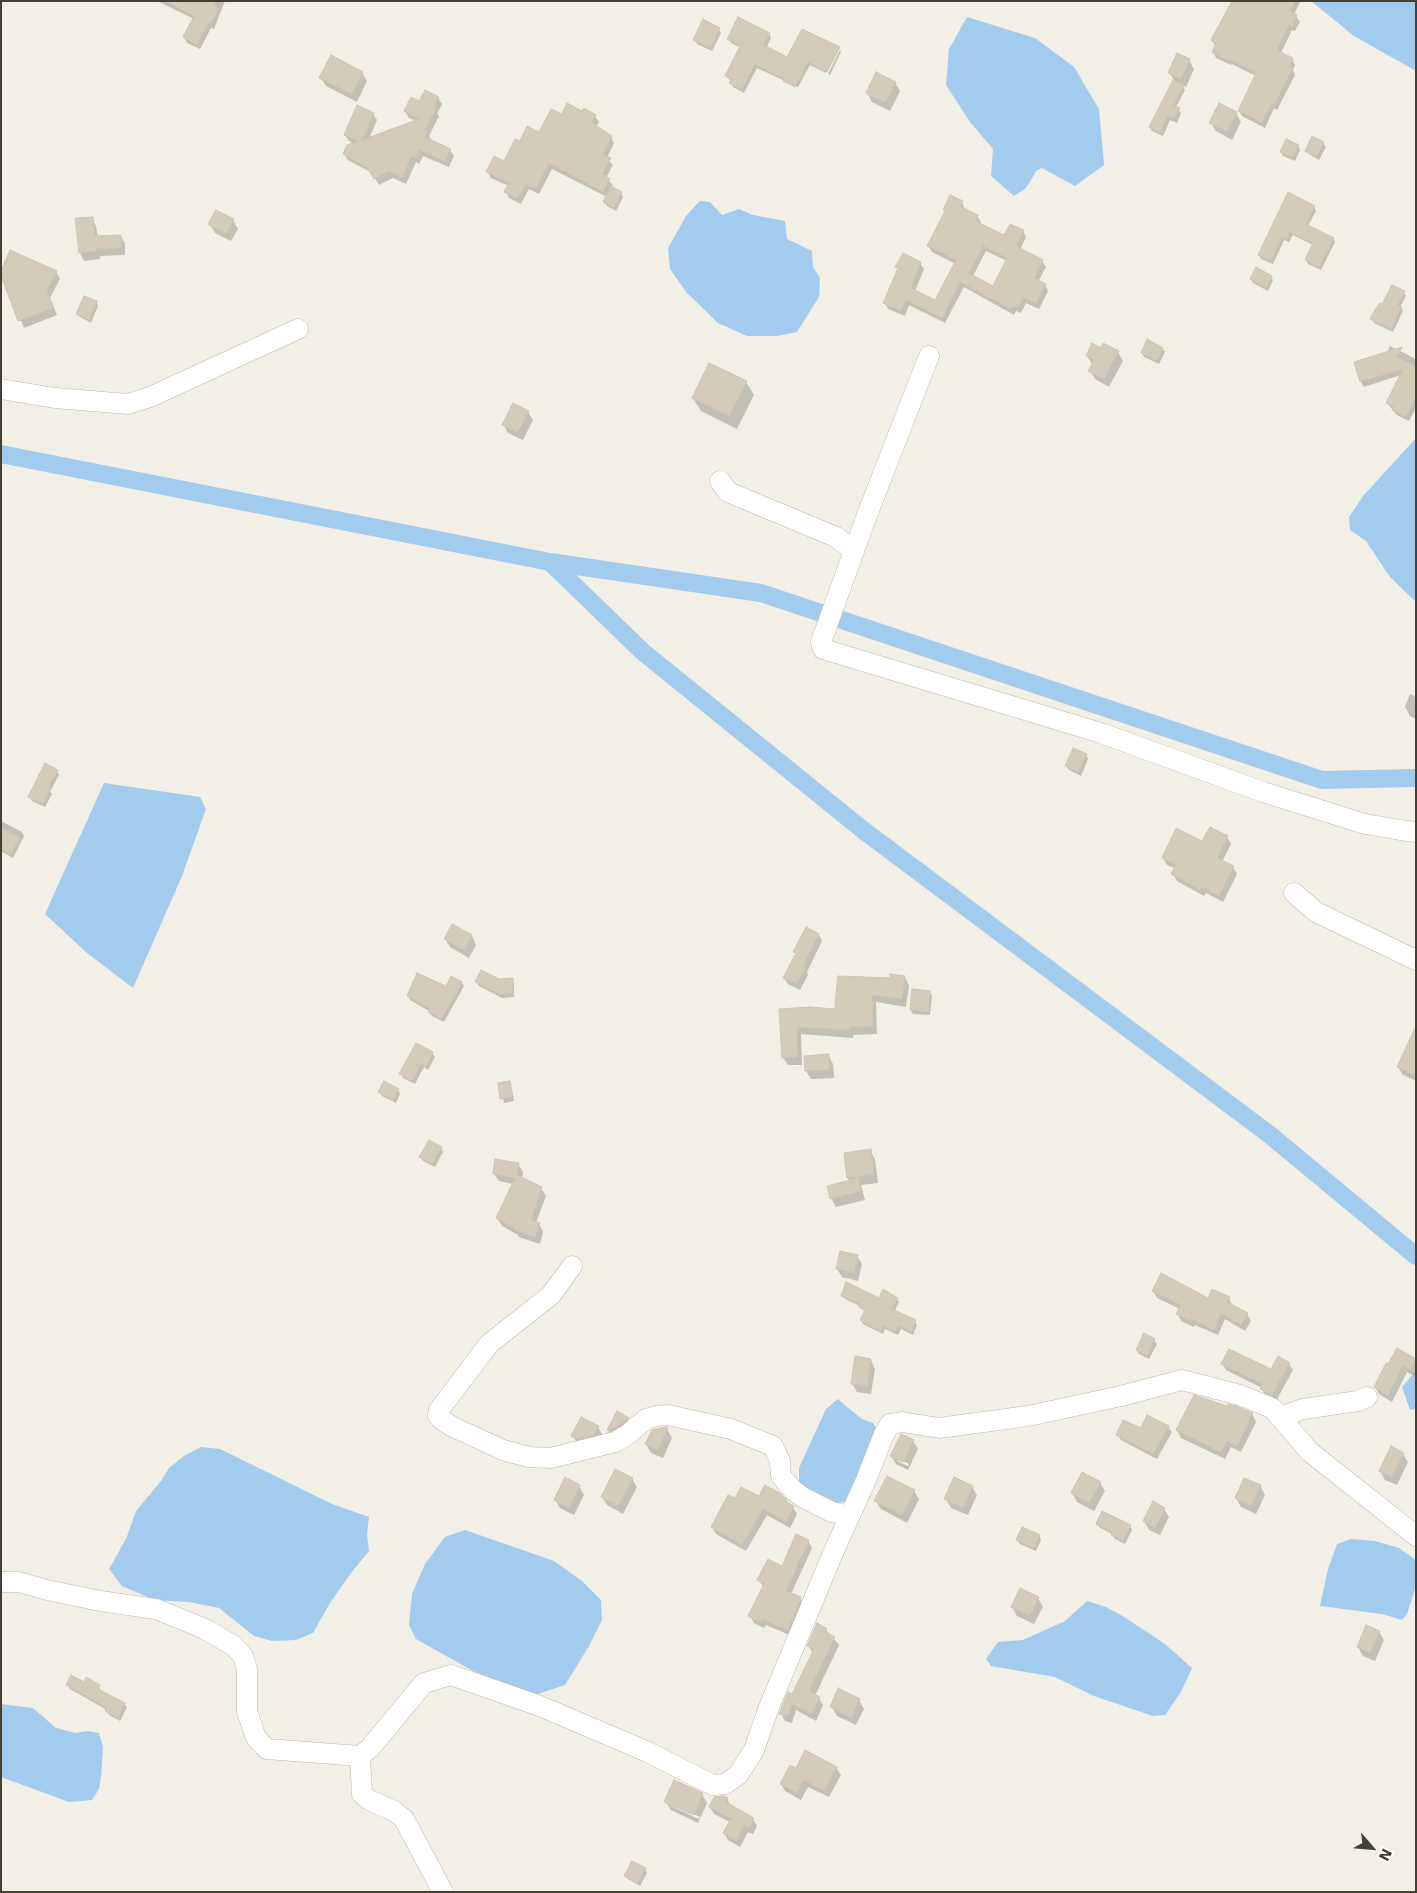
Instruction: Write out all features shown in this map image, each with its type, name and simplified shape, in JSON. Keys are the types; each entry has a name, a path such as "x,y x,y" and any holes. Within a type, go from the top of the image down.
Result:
{"street":[{"path":"1,390 55,398 128,404 150,396 298,329"},
{"path":"929,356 821,642 823,649 1101,733 1263,792 1365,824 1406,832 1416,832"},
{"path":"720,481 728,492 836,537 854,552"},
{"path":"1294,893 1316,912 1416,960"},
{"path":"572,1266 551,1295 489,1344 439,1410 438,1416 442,1420 504,1450 528,1457 551,1458 615,1442 627,1435 646,1419 657,1416 668,1416 732,1430 773,1446 780,1461 781,1476 793,1490 804,1498 832,1512 849,1516"},
{"path":"1,1582 19,1582 46,1590 100,1601 156,1609 205,1629 234,1646 243,1656 247,1669 248,1711 256,1738 267,1749 360,1756 370,1748 424,1684 451,1675 549,1710 648,1752 713,1785 725,1784 738,1775 754,1750 769,1707 884,1434 890,1424 902,1422 939,1428 1028,1416 1121,1396 1182,1380 1240,1395 1272,1408 1310,1452 1416,1536"},
{"path":"1280,1417 1303,1409 1367,1398"},
{"path":"360,1756 362,1794 369,1800 394,1811 404,1819 443,1892"}],"water":[{"path":"1311,1 1416,1 1416,71 1354,36"},
{"path":"967,17 1035,38 1074,67 1099,109 1104,165 1075,186 1042,168 1037,170 1026,188 1014,196 991,176 993,149 970,122 946,85 949,49"},
{"path":"700,201 710,202 722,215 739,209 753,215 785,221 787,239 812,251 813,267 820,278 819,297 797,332 777,336 747,336 718,323 687,293 670,269 668,248 686,216"},
{"path":"1416,438 1416,602 1390,577 1366,541 1350,530 1349,517 1364,495"},
{"path":"104,783 200,797 206,809 182,876 133,988 87,953 45,914"},
{"path":"1416,1371 1416,1409 1410,1410 1402,1387"},
{"path":"838,1399 862,1419 873,1423 877,1429 847,1502 832,1503 799,1484 799,1468 826,1409"},
{"path":"201,1447 220,1449 332,1504 369,1517 367,1534 369,1551 330,1603 313,1633 296,1640 272,1641 254,1636 219,1608 189,1602 154,1600 122,1586 109,1569 126,1539 136,1511 161,1481 169,1468 184,1456"},
{"path":"465,1530 554,1561 582,1581 601,1600 602,1620 589,1646 565,1685 535,1695 473,1671 416,1639 409,1625 412,1594 425,1564 445,1537"},
{"path":"1351,1539 1375,1541 1399,1548 1416,1560 1416,1586 1407,1614 1402,1620 1382,1614 1320,1606 1328,1569 1337,1544"},
{"path":"1087,1601 1106,1607 1121,1615 1165,1644 1192,1668 1182,1690 1165,1715 1153,1716 1094,1696 1055,1677 991,1666 986,1659 998,1642 1023,1640 1065,1621"},
{"path":"1,1704 33,1708 56,1728 75,1733 88,1731 99,1733 103,1747 101,1777 99,1789 92,1800 69,1802 1,1777"}],"building":[{"path":"165,1 216,1 214,6 219,8 211,24 208,23 197,45 183,37 194,16"},
{"path":"1232,1 1295,1 1290,11 1297,15 1292,27 1289,25 1277,50 1293,58 1289,67 1293,68 1274,105 1271,104 1262,123 1238,111 1256,73 1212,52 1216,43 1211,40"},
{"path":"738,17 770,33 764,45 787,57 802,29 840,47 827,72 808,62 795,87 755,64 742,90 729,83 731,79 725,76 740,46 727,39"},
{"path":"703,19 720,28 710,48 693,40"},
{"path":"1177,53 1190,59 1181,79 1168,73"},
{"path":"331,55 363,72 352,94 319,78"},
{"path":"876,72 896,82 885,103 866,93"},
{"path":"1173,80 1184,85 1174,105 1180,108 1174,119 1168,116 1160,133 1149,127"},
{"path":"425,90 439,97 434,108 436,109 425,130 428,131 425,137 451,149 445,161 419,150 415,158 412,156 402,178 389,171 374,179 367,167 343,154 347,145 358,141 344,135 357,105 374,113 362,140 419,119 404,111 411,97 419,101"},
{"path":"567,103 582,111 584,108 596,115 592,123 612,136 603,154 611,158 602,174 610,179 603,192 549,163 536,189 526,184 517,199 504,192 509,183 486,172 494,156 504,161 515,139 520,141 527,126 539,132 551,109 562,114"},
{"path":"1219,103 1237,112 1227,132 1209,123"},
{"path":"1312,136 1324,142 1317,157 1305,151"},
{"path":"1286,139 1299,145 1293,158 1280,152"},
{"path":"611,186 622,192 614,208 603,202"},
{"path":"1288,192 1315,206 1306,224 1334,238 1319,267 1305,260 1313,243 1290,232 1287,239 1282,237 1271,261 1258,255"},
{"path":"950,195 963,201 960,206 978,215 975,221 1004,235 1010,224 1024,230 1016,246 1043,260 1034,278 1046,284 1036,304 1023,297 1018,308 1013,306 1011,309 960,282 942,318 906,300 901,311 883,303 898,268 895,267 903,253 921,262 911,288 935,300 956,260 927,246 945,211 943,210","holes":["983,246 1007,258 993,286 969,273"]},
{"path":"216,210 234,219 226,234 208,224"},
{"path":"93,217 95,236 121,235 121,248 96,249 96,251 79,253 75,218"},
{"path":"10,250 57,271 47,290 53,308 18,321 1,276 1,271"},
{"path":"1256,267 1272,276 1266,288 1250,279"},
{"path":"1392,285 1405,291 1398,305 1402,307 1391,329 1370,319 1380,303 1382,304"},
{"path":"84,296 97,301 89,320 76,314"},
{"path":"1147,339 1163,348 1157,361 1141,353"},
{"path":"1092,343 1101,348 1103,343 1119,351 1104,379 1088,371 1094,360 1086,356"},
{"path":"1402,347 1397,357 1416,366 1416,398 1406,417 1392,410 1394,407 1386,403 1403,369 1360,382 1354,362"},
{"path":"709,363 747,381 729,416 692,398"},
{"path":"513,403 529,411 518,432 502,425"},
{"path":"1073,748 1087,754 1078,772 1065,766"},
{"path":"45,763 58,770 48,788 50,789 43,804 28,797"},
{"path":"1210,827 1228,836 1217,858 1234,866 1219,896 1202,887 1200,890 1171,874 1176,865 1162,858 1176,828 1202,841"},
{"path":"1,828 20,837 11,855 1,849"},
{"path":"452,924 472,935 464,950 444,939"},
{"path":"806,927 819,934 803,966 805,967 797,984 783,978 796,953 793,952"},
{"path":"481,970 499,979 513,978 513,994 499,994 475,982"},
{"path":"417,973 446,986 451,976 462,982 442,1019 428,1012 430,1009 407,996"},
{"path":"890,974 905,976 902,999 872,995 873,1026 849,1027 849,1030 797,1027 798,1057 782,1058 779,1009 809,1007 835,1009 835,1005 837,1005 835,1004 838,976 890,978"},
{"path":"912,989 930,991 929,1012 910,1010"},
{"path":"1416,1026 1416,1076 1397,1067"},
{"path":"416,1043 433,1052 426,1067 421,1064 412,1081 399,1074"},
{"path":"829,1054 829,1070 805,1071 804,1056"},
{"path":"384,1081 399,1089 393,1100 378,1092"},
{"path":"510,1081 513,1097 500,1099 498,1083"},
{"path":"429,1140 442,1147 432,1164 419,1157"},
{"path":"871,1149 874,1175 847,1178 844,1153"},
{"path":"495,1159 519,1163 517,1175 542,1187 531,1220 540,1223 535,1237 514,1230 514,1228 496,1218 515,1178 493,1174"},
{"path":"858,1178 861,1191 830,1199 827,1186"},
{"path":"840,1251 858,1255 854,1273 836,1269"},
{"path":"1161,1273 1208,1298 1212,1289 1230,1297 1227,1302 1248,1313 1241,1325 1221,1314 1214,1330 1191,1319 1190,1321 1176,1314 1181,1305 1152,1291"},
{"path":"846,1282 879,1298 883,1289 898,1298 892,1309 916,1320 911,1332 898,1326 895,1332 883,1326 880,1331 860,1320 865,1310 859,1307 860,1304 841,1296"},
{"path":"1144,1333 1155,1339 1147,1356 1136,1350"},
{"path":"1397,1348 1416,1359 1410,1370 1403,1366 1388,1396 1374,1387 1386,1363 1388,1364"},
{"path":"1229,1349 1271,1369 1278,1356 1290,1363 1272,1395 1260,1389 1262,1384 1221,1364"},
{"path":"855,1356 871,1359 867,1386 851,1384"},
{"path":"1194,1395 1227,1406 1228,1404 1236,1406 1253,1413 1237,1446 1227,1441 1220,1452 1176,1430"},
{"path":"617,1411 629,1418 609,1431 607,1430"},
{"path":"1147,1415 1169,1426 1153,1454 1116,1435 1123,1420 1141,1428"},
{"path":"581,1417 599,1426 594,1435 577,1439 571,1436"},
{"path":"668,1428 658,1450 645,1444 652,1430"},
{"path":"901,1434 914,1440 903,1462 890,1456"},
{"path":"1391,1446 1404,1453 1392,1477 1379,1471"},
{"path":"615,1469 633,1478 618,1506 601,1497"},
{"path":"1082,1472 1101,1482 1089,1503 1071,1493"},
{"path":"887,1476 915,1490 902,1515 874,1501"},
{"path":"565,1477 580,1485 569,1508 554,1500"},
{"path":"954,1477 973,1486 963,1508 944,1499"},
{"path":"1244,1478 1261,1485 1251,1506 1235,1498"},
{"path":"765,1485 780,1493 787,1500 786,1502 794,1506 786,1522 763,1509 742,1545 711,1527 728,1495 735,1498 741,1487 759,1496"},
{"path":"1153,1501 1165,1508 1155,1528 1143,1521"},
{"path":"1102,1511 1131,1525 1123,1541 1111,1535 1113,1532 1096,1524"},
{"path":"1022,1527 1040,1535 1034,1548 1016,1540"},
{"path":"796,1534 809,1540 786,1591 801,1597 788,1630 762,1619 760,1622 748,1616 764,1584 757,1580 768,1559 782,1566"},
{"path":"1020,1588 1039,1597 1030,1616 1011,1607"},
{"path":"817,1623 827,1629 825,1632 835,1637 809,1691 820,1697 811,1714 792,1704 788,1716 779,1714 788,1692 792,1694 814,1649 807,1646"},
{"path":"1366,1625 1380,1631 1370,1653 1357,1647"},
{"path":"71,1675 84,1682 86,1677 100,1685 98,1689 125,1703 118,1718 105,1711 107,1708 66,1685"},
{"path":"838,1688 860,1699 851,1718 830,1707"},
{"path":"805,1750 837,1767 824,1791 804,1780 797,1793 780,1784 790,1765 796,1768"},
{"path":"674,1780 703,1793 694,1815 664,1802"},
{"path":"724,1796 728,1798 726,1802 754,1818 749,1828 744,1825 736,1841 723,1833 731,1819 709,1807 714,1797"},
{"path":"632,1861 646,1868 637,1883 624,1876"}],"waterway":[{"path":"1,454 550,562 643,652 863,830 1270,1135 1416,1256"},
{"path":"550,562 761,593 1322,780 1416,778"}]}
